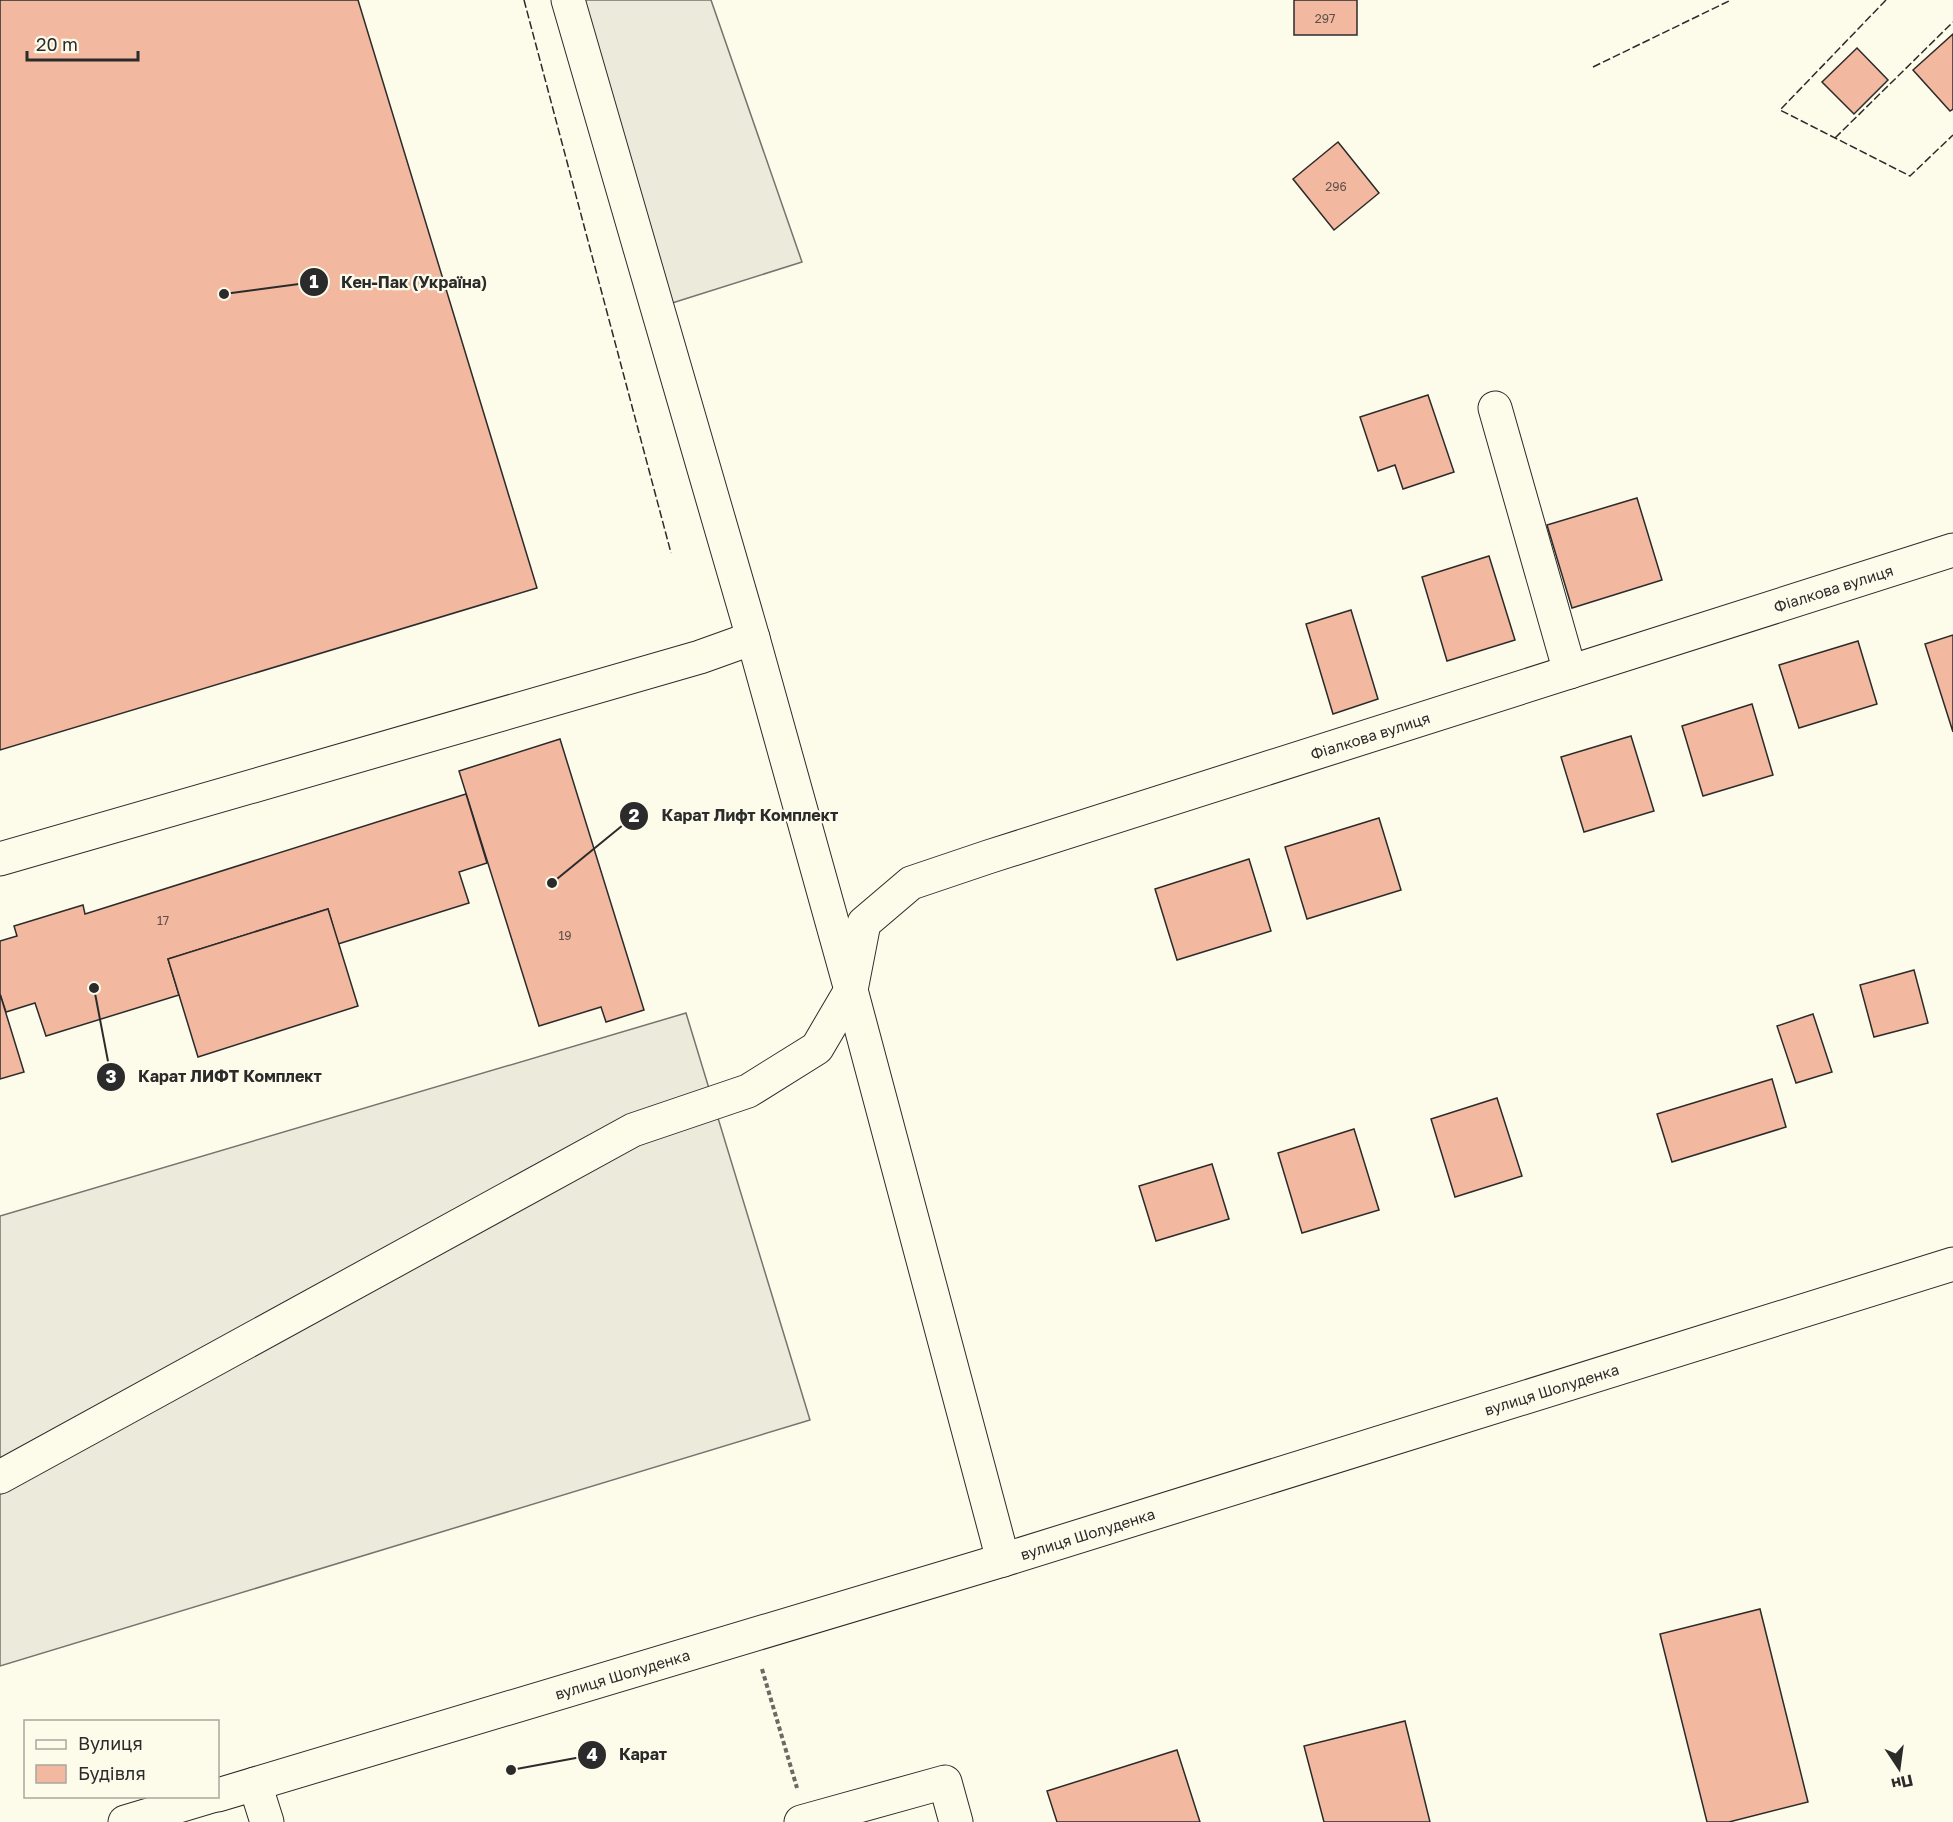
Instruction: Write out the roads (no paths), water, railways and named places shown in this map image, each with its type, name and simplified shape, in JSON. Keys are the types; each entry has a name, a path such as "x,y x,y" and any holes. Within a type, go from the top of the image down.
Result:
{"main road":[{"path":"568,0 753,638 851,990 1003,1560"},
{"path":"1496,408 1570,672"},
{"name":"Фіалкова вулиця","path":"851,990 864,923 911,883 1953,550"},
{"path":"0,859 700,657 753,638"},
{"path":"0,1477 633,1130 748,1091 817,1048 851,990"},
{"name":"вулиця Шолуденка","path":"219,1795 1003,1560 1953,1264"},
{"path":"804,1821 945,1782 956,1822"},
{"path":"255,1784 267,1822"},
{"path":"125,1822 209,1798"}],"place":[{"name":"Кен-Пак (Україна)","path":"224,294"},
{"name":"Карат Лифт Комплект","path":"552,883"},
{"name":"Карат ЛИФТ Комплект","path":"94,988"},
{"name":"Карат","path":"511,1770"}]}
